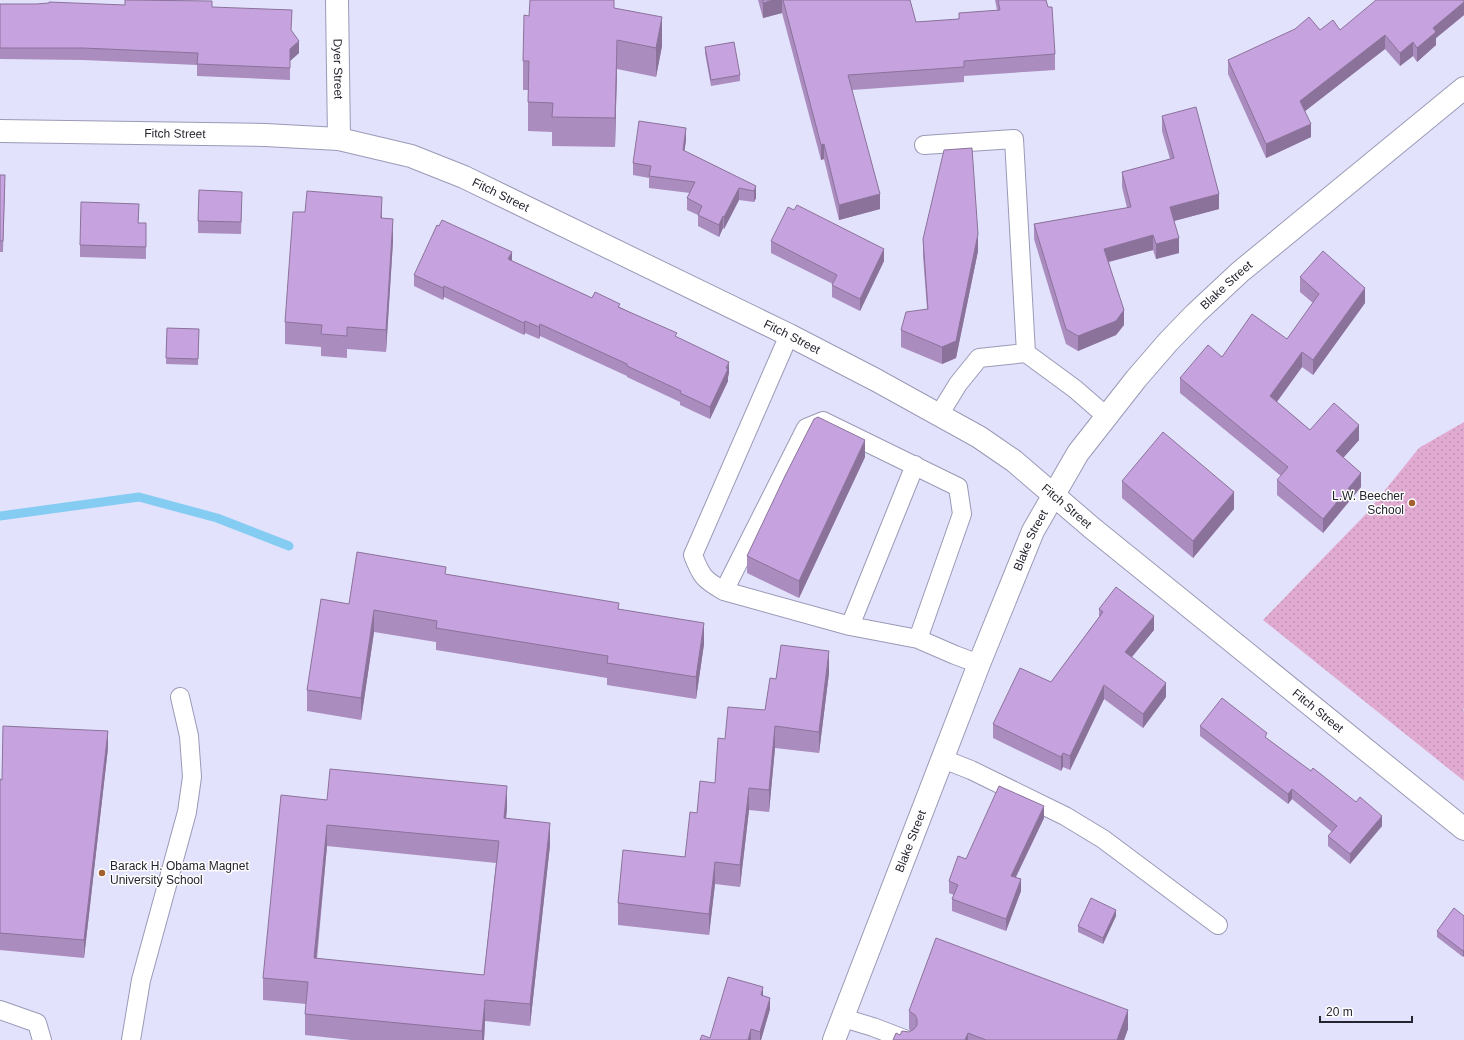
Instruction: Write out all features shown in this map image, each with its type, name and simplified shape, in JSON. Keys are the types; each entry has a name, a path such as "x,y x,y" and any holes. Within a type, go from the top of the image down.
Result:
{"main road":[{"name":"Dyer Street","path":"336,0 339,139"},
{"name":"Blake Street","path":"834,1040 979,664 1033,530 1078,453 1106,416 1168,342 1195,314 1261,255 1464,88"},
{"name":"Fitch Street","path":"0,131 257,135 339,139 411,156 464,177 789,335 876,380 979,437 1014,461 1092,528 1464,829"}],"lane":[{"path":"924,145 1014,139 1026,353"},
{"path":"789,335 693,555 699,572 710,583 724,591 850,626 918,639 979,664"},
{"path":"939,415 958,384 979,358 1026,353 1076,388 1106,416"},
{"path":"724,591 806,428 823,421 958,487 962,514 918,639"},
{"path":"850,626 915,465"},
{"path":"131,1040 141,980 187,812 192,777 189,736 180,697"},
{"path":"943,759 971,770 1065,816 1103,838 1218,925"},
{"path":"0,1010 36,1023 42,1040"},
{"path":"843,1018 873,1027 907,1040"}],"shaded area":[{"name":"L.W. Beecher School","path":"1464,422 1464,781 1263,620 1365,515 1419,448"}],"building":[{"path":"125,0 212,1 212,7 292,10 291,30 299,41 290,49 290,68 197,64 198,53 83,48 0,48 0,4 36,4 49,2 125,5"},
{"path":"530,0 614,0 614,8 662,17 656,48 617,40 615,118 552,117 553,103 528,102 529,61 523,61 524,15 529,16"},
{"path":"763,0 773,0 763,3"},
{"path":"783,0 910,0 916,22 959,19 959,13 1000,10 998,0 1046,0 1048,7 1052,7 1055,54 964,61 964,67 848,75 880,194 839,205 824,144 821,145"},
{"path":"1376,0 1464,0 1464,2 1433,28 1436,32 1417,48 1413,42 1400,53 1385,35 1300,101 1311,124 1266,144 1228,60 1295,29 1309,17 1320,30 1333,20 1340,30"},
{"path":"734,42 740,75 711,80 705,47"},
{"path":"1196,107 1219,194 1170,207 1179,238 1156,244 1153,235 1104,249 1124,310 1116,321 1078,336 1066,329 1034,224 1131,207 1122,172 1174,158 1162,116"},
{"path":"639,121 686,128 683,150 756,186 754,191 739,188 719,225 698,215 702,206 687,198 695,182 649,176 651,166 633,163"},
{"path":"972,148 978,234 956,341 942,347 901,330 906,312 928,309 923,239 944,150"},
{"path":"0,175 5,175 3,241 0,241"},
{"path":"199,190 242,192 241,222 198,221"},
{"path":"307,191 382,197 381,218 393,219 386,330 347,327 347,336 321,334 322,325 285,322 293,212 305,212"},
{"path":"81,202 139,204 138,223 146,223 146,247 80,245"},
{"path":"797,205 884,249 860,299 832,285 837,275 771,241 788,207 794,210"},
{"path":"442,220 512,252 508,259 592,298 595,292 620,304 618,307 677,333 675,336 729,362 726,368 728,369 710,407 680,393 681,391 627,366 627,364 540,324 539,327 525,321 524,323 444,286 443,288 414,275 437,225 439,226"},
{"path":"1323,251 1365,288 1313,360 1302,352 1270,396 1310,430 1334,403 1359,425 1336,451 1361,473 1323,519 1277,480 1288,467 1180,378 1208,345 1222,357 1252,314 1287,339 1319,294 1300,277"},
{"path":"167,328 199,329 198,359 166,358"},
{"path":"818,417 865,440 799,581 747,556 814,419"},
{"path":"1163,432 1234,492 1193,541 1122,481"},
{"path":"357,552 446,567 445,574 619,603 618,609 704,623 696,677 607,663 608,656 436,628 437,621 374,610 361,698 307,690 321,599 349,604"},
{"path":"1116,587 1154,616 1125,652 1166,683 1143,714 1104,685 1070,756 1063,753 1061,757 993,724 1020,668 1051,682 1103,612 1099,609"},
{"path":"781,645 829,651 819,732 775,726 769,790 749,788 740,865 715,862 709,914 618,903 623,850 685,857 690,812 697,813 700,781 715,783 718,738 725,739 728,707 765,710 770,678 776,679"},
{"path":"1222,698 1267,733 1265,737 1311,771 1313,768 1356,802 1360,797 1382,816 1350,854 1328,836 1337,826 1292,789 1288,794 1200,726"},
{"path":"3,726 108,731 84,940 0,933 0,779 2,780"},
{"path":"330,769 507,786 504,818 550,823 530,1004 485,1000 482,1031 305,1014 308,982 263,978 281,795 327,800","holes":["327,825 499,841 484,975 314,958"]},
{"path":"999,786 1044,806 1011,876 1021,879 1006,919 952,899 958,885 949,881 958,856 966,859"},
{"path":"1091,898 1116,910 1103,938 1078,926"},
{"path":"1454,908 1464,916 1463,951 1437,931"},
{"path":"936,938 1128,1010 1117,1040 986,1040 968,1033 965,1040 893,1040 896,1033 900,1035 902,1031 909,1032 917,1025 915,1015 909,1011"},
{"path":"728,977 763,987 761,995 770,998 760,1032 751,1029 748,1040 700,1040 702,1035 710,1038"}],"waterway":[{"path":"0,516 139,497 217,518 289,546"}],"place":[{"name":"L.W. Beecher School","path":"1412,503"},
{"name":"Barack H. Obama Magnet University School","path":"102,873"}]}
